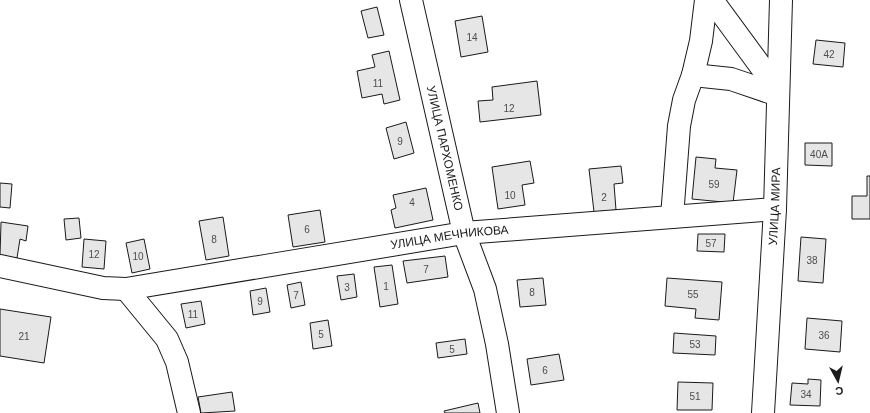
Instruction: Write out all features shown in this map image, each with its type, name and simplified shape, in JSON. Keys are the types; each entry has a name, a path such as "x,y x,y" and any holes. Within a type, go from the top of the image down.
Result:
{"street":[{"name":"УЛИЦА ПАРХОМЕНКО","path":"411,0 464,233 485,289 497,344 508,413"},
{"path":"672,217 680,126 684,100 693,75 705,14 706,0"},
{"path":"712,0 770,79 778,95"},
{"name":"УЛИЦА МИРА","path":"763,413 775,210 781,0"},
{"path":"693,75 731,79 778,95"},
{"name":"УЛИЦА МЕЧНИКОВА","path":"0,266 104,288 126,289 464,233 775,210"},
{"path":"126,289 167,339 177,362 189,413"}],"building":[{"path":"377,7 384,35 368,38 361,11"},
{"path":"482,16 488,52 461,57 455,21"},
{"path":"816,40 845,43 843,67 813,64"},
{"path":"389,51 400,100 384,104 382,94 362,98 357,71 375,67 372,55"},
{"path":"537,81 541,115 480,122 478,101 493,100 492,87"},
{"path":"406,122 414,153 394,159 386,128"},
{"path":"805,143 832,143 832,166 805,165"},
{"path":"696,157 716,159 715,168 737,170 733,203 692,199"},
{"path":"530,161 534,183 522,185 525,205 498,209 492,167"},
{"path":"621,166 623,183 614,184 616,210 594,212 589,169"},
{"path":"867,176 870,176 870,219 852,219 852,196 867,196"},
{"path":"0,183 12,184 10,208 0,207"},
{"path":"426,188 433,220 395,228 391,210 396,208 393,195"},
{"path":"320,210 325,242 293,247 288,215"},
{"path":"223,217 229,256 206,260 199,221"},
{"path":"79,218 81,238 66,240 64,219"},
{"path":"1,222 28,226 26,241 20,239 17,258 0,256"},
{"path":"698,234 725,234 724,252 697,251"},
{"path":"801,237 826,239 823,283 798,281"},
{"path":"84,239 106,241 104,269 82,267"},
{"path":"144,239 150,269 132,273 126,243"},
{"path":"445,256 448,277 407,283 403,261"},
{"path":"392,265 398,304 380,307 374,267"},
{"path":"354,274 357,297 341,300 337,276"},
{"path":"543,278 546,305 520,307 517,280"},
{"path":"667,278 722,282 719,320 695,318 696,309 665,306"},
{"path":"301,282 305,305 291,308 287,285"},
{"path":"266,288 270,312 253,315 250,291"},
{"path":"201,301 205,324 186,328 181,304"},
{"path":"0,309 51,317 44,363 0,356"},
{"path":"807,318 842,321 840,352 805,349"},
{"path":"328,320 332,346 313,349 310,323"},
{"path":"674,333 716,336 715,355 673,353"},
{"path":"465,339 467,354 438,358 436,343"},
{"path":"559,354 564,380 531,385 527,359"},
{"path":"808,379 821,380 820,406 790,405 792,383 808,384"},
{"path":"678,382 713,383 712,410 677,410"},
{"path":"232,392 235,411 201,413 198,397"},
{"path":"478,403 480,413 445,413 444,411"}]}
